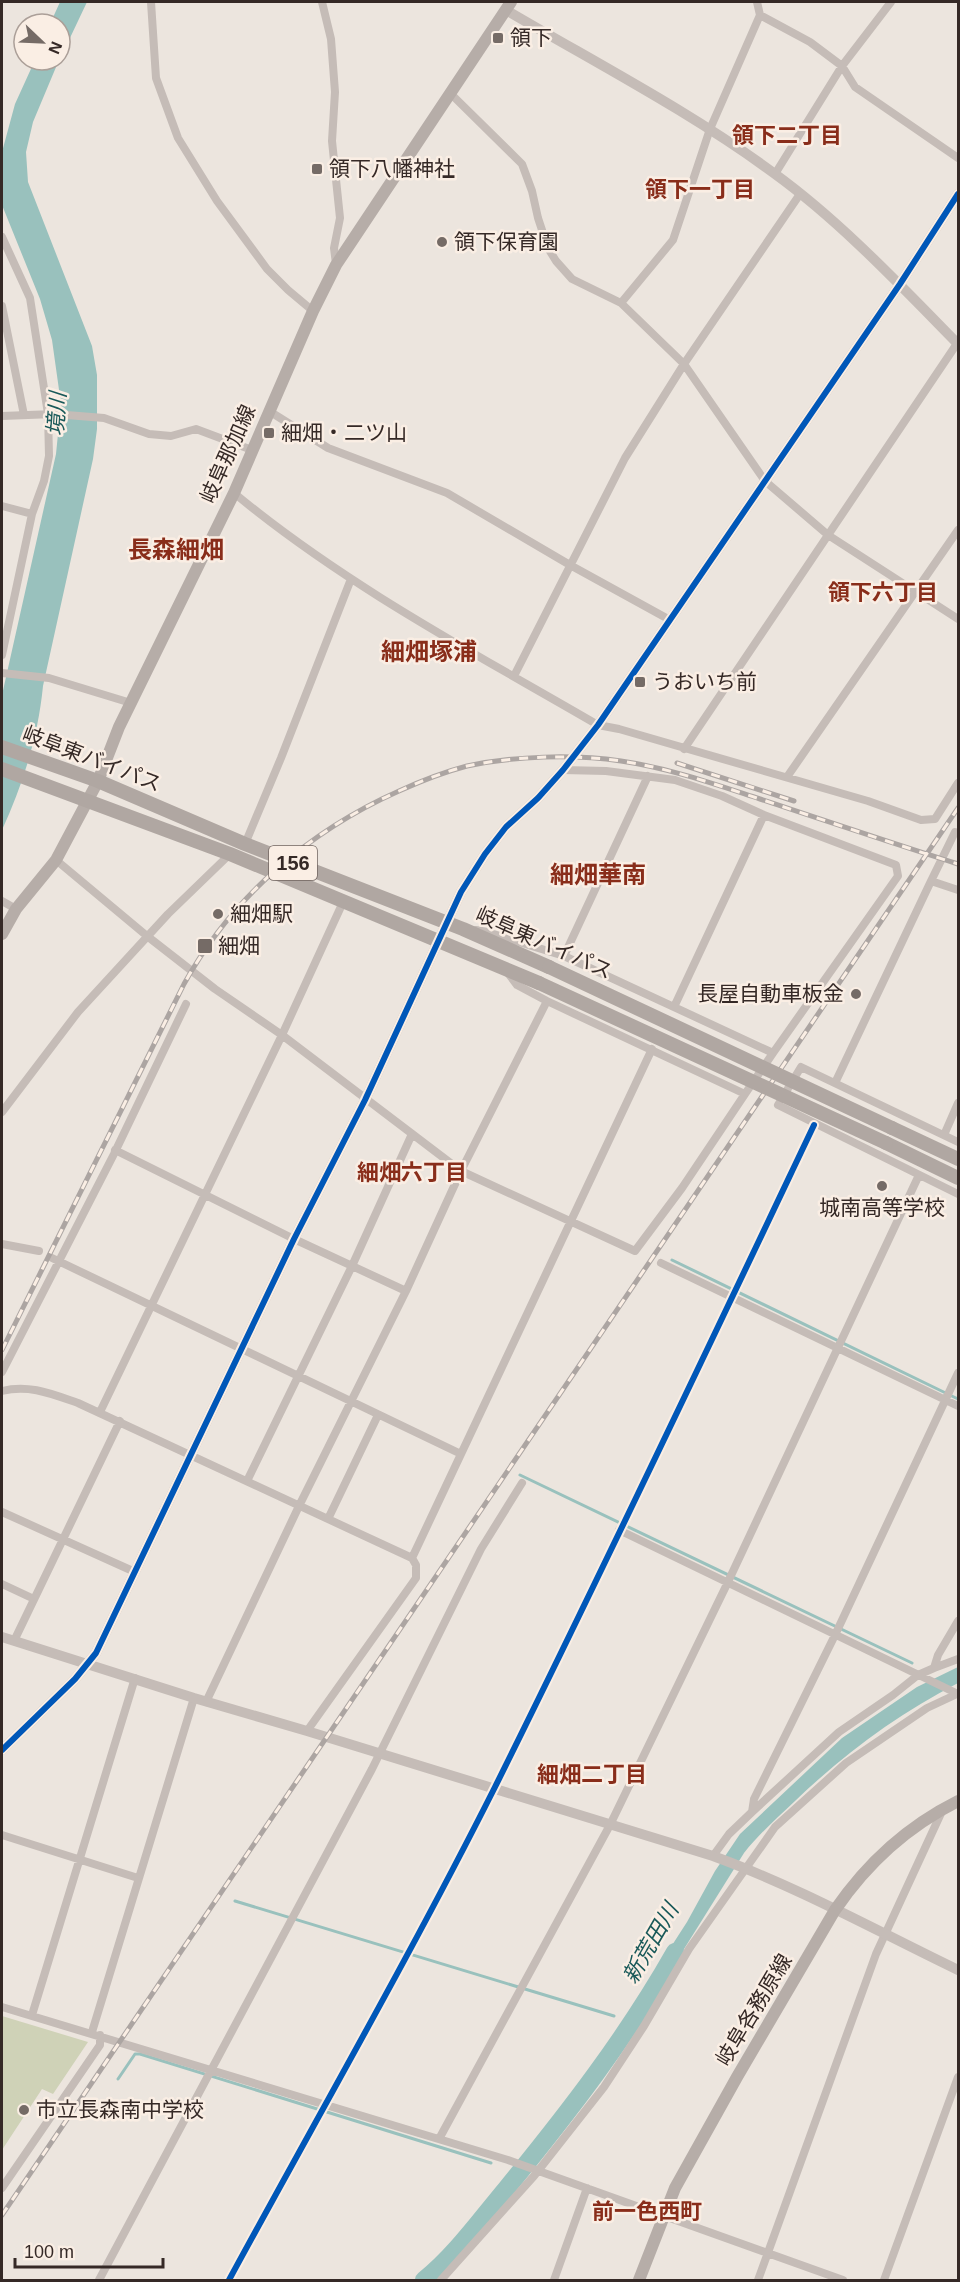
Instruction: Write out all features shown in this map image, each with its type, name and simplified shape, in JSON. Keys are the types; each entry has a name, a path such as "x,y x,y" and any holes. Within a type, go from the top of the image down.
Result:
{"highway":[{"name":"岐阜東バイパス","path":"2,747 98,781 245,844 463,929 958,1159"},
{"name":"岐阜東バイパス","path":"2,769 230,854 539,983 958,1178"}],"main road":[{"name":"岐阜那加線","path":"2,934 16,909 56,860 98,781 131,703 234,493 268,411 336,265 509,6"},
{"name":"岐阜各務原線","path":"639,2280 675,2188 737,2077 846,1893 884,1851 914,1827 958,1801"}],"street":[{"path":"151,2 156,78 178,138 217,201 267,269 288,291 313,311"},
{"path":"322,2 331,39 335,92 332,141 340,218 334,248 336,265"},
{"path":"621,303 673,240 710,129 760,15 757,2"},
{"path":"775,174 842,66 891,2"},
{"path":"509,6 710,129 775,174 900,284 958,343 684,748"},
{"path":"760,15 810,42 842,66 855,87 958,158"},
{"path":"451,94 522,164 532,190 548,248 556,261 572,279 621,303 684,364 765,481 828,535 958,619"},
{"path":"514,676 626,458 684,364 800,194"},
{"path":"2,1749 89,1664 294,1239 365,1100 461,892 485,854 506,827 538,798 598,725 900,284 958,194"},
{"path":"2,237 30,298 51,414 49,456 44,481 32,514 2,655"},
{"path":"2,306 24,415"},
{"path":"268,411 328,448 447,494 670,620"},
{"path":"2,416 51,414 104,418 149,434 171,436 196,429 207,431 252,450"},
{"path":"234,493 258,514 351,579 598,725 787,777 921,820 935,819 958,783"},
{"path":"2,506 32,514"},
{"path":"787,777 958,530"},
{"path":"245,844 351,579"},
{"path":"2,673 49,678 131,703"},
{"path":"56,860 215,989 282,1035 365,1100 461,1170 635,1251 682,1188 773,1053 898,876 896,865 694,786 675,780 648,776 606,771 563,770"},
{"path":"564,956 648,776"},
{"path":"674,1008 764,815"},
{"path":"835,1083 951,839 956,832 958,833"},
{"path":"2,1112 60,1034 147,936 230,854"},
{"path":"931,881 958,890"},
{"path":"100,1412 282,1035 344,900"},
{"path":"2,901 16,909"},
{"path":"463,929 488,932 564,956 773,1053"},
{"path":"504,969 518,985 547,1001 745,1095"},
{"path":"206,1702 299,1506 406,1290 461,1170 547,1001"},
{"path":"2,1372 186,1004"},
{"path":"412,1558 651,1049"},
{"path":"958,1142 801,1067 778,1105 814,1125 958,1194"},
{"path":"944,1135 958,1103"},
{"path":"230,2280 398,1972 494,1789 814,1125"},
{"path":"247,1481 352,1266 412,1134"},
{"path":"115,1150 294,1239 406,1290"},
{"path":"439,2139 610,1825 727,1584 919,1175"},
{"path":"2,1244 39,1251"},
{"path":"56,1260 461,1454"},
{"path":"661,1263 958,1406"},
{"path":"752,1812 754,1799 836,1633 958,1373"},
{"path":"2,1391 18,1387 42,1390 100,1412 412,1558 416,1565 416,1578 307,1731"},
{"path":"328,1520 378,1415"},
{"path":"14,1641 120,1421"},
{"path":"99,2280 379,1754 481,1549 522,1483"},
{"path":"2,1512 135,1572"},
{"path":"619,1530 956,1693"},
{"path":"2,1584 34,1599"},
{"path":"934,1668 938,1655 958,1621"},
{"path":"2,1637 206,1702 715,1857 835,1910 958,1970"},
{"path":"715,1857 729,1834 839,1732 918,1675 958,1659"},
{"path":"32,2014 135,1678"},
{"path":"441,2280 604,2088 742,1867 775,1827 846,1763 927,1708 956,1693"},
{"path":"2,2188 100,2045 96,2034 138,1878 194,1698"},
{"path":"758,2280 885,1934 943,1809"},
{"path":"2,1835 138,1878"},
{"path":"2,2007 32,2014 515,2162 843,2280"},
{"path":"884,2280 958,2077"},
{"path":"554,2280 587,2188"}],"green space":[{"name":"市立長森南中学校","path":"2,2016 88,2042 53,2094 42,2089 2,2150"}],"water":[{"path":"60,2 87,2 72,34 72,12 55,12"},
{"path":"30,72 54,72 33,122 26,152 28,182 92,346 97,375 97,429 93,459 43,686 33,742 23,778 2,830 2,695 56,454 61,404 52,340 40,299 2,205 2,152 15,104"},
{"path":"958,1667 958,1683 914,1708 872,1736 833,1767 768,1826 744,1853 669,1973 658,1967 687,1922 715,1871 740,1834 842,1738 917,1687"}],"waterway":[{"path":"672,1260 958,1399"},
{"path":"520,1475 912,1663"},
{"path":"235,1901 614,2016"},
{"name":"新荒田川","path":"424,2280 467,2237 574,2103 617,2044 675,1952"},
{"path":"118,2079 135,2054 140,2054 491,2163"}],"railway":[{"path":"2,1350 184,984 203,952 249,895 276,870 304,847 366,807 416,784 467,766 504,760 583,757 639,764 691,777 958,864"},
{"path":"677,763 794,801"},
{"path":"2,2215 958,808"}],"cycle path":[{"path":"2,1750 75,1679 96,1653 294,1239 365,1100 461,892 485,854 506,827 538,798 598,725 900,284 958,194"},
{"path":"229,2280 397,1973 495,1787 814,1125"}],"place":[{"name":"領下","path":"498,38"},
{"name":"領下八幡神社","path":"317,169"},
{"name":"領下保育園","path":"442,242"},
{"name":"細畑・二ツ山","path":"269,433"},
{"name":"うおいち前","path":"640,682"},
{"name":"細畑駅","path":"218,914"},
{"name":"細畑","path":"205,946"},
{"name":"長屋自動車板金","path":"856,994"},
{"name":"城南高等学校","path":"882,1186"},
{"name":"市立長森南中学校","path":"24,2110"}],"district":[{"name":"領下二丁目","path":"787,135"},
{"name":"領下一丁目","path":"700,189"},
{"name":"長森細畑","path":"176,550"},
{"name":"領下六丁目","path":"883,592"},
{"name":"細畑塚浦","path":"429,652"},
{"name":"細畑華南","path":"598,875"},
{"name":"細畑六丁目","path":"412,1172"},
{"name":"細畑二丁目","path":"592,1774"},
{"name":"前一色西町","path":"647,2211"}],"water label":[{"name":"境川","path":"56,414"}]}
